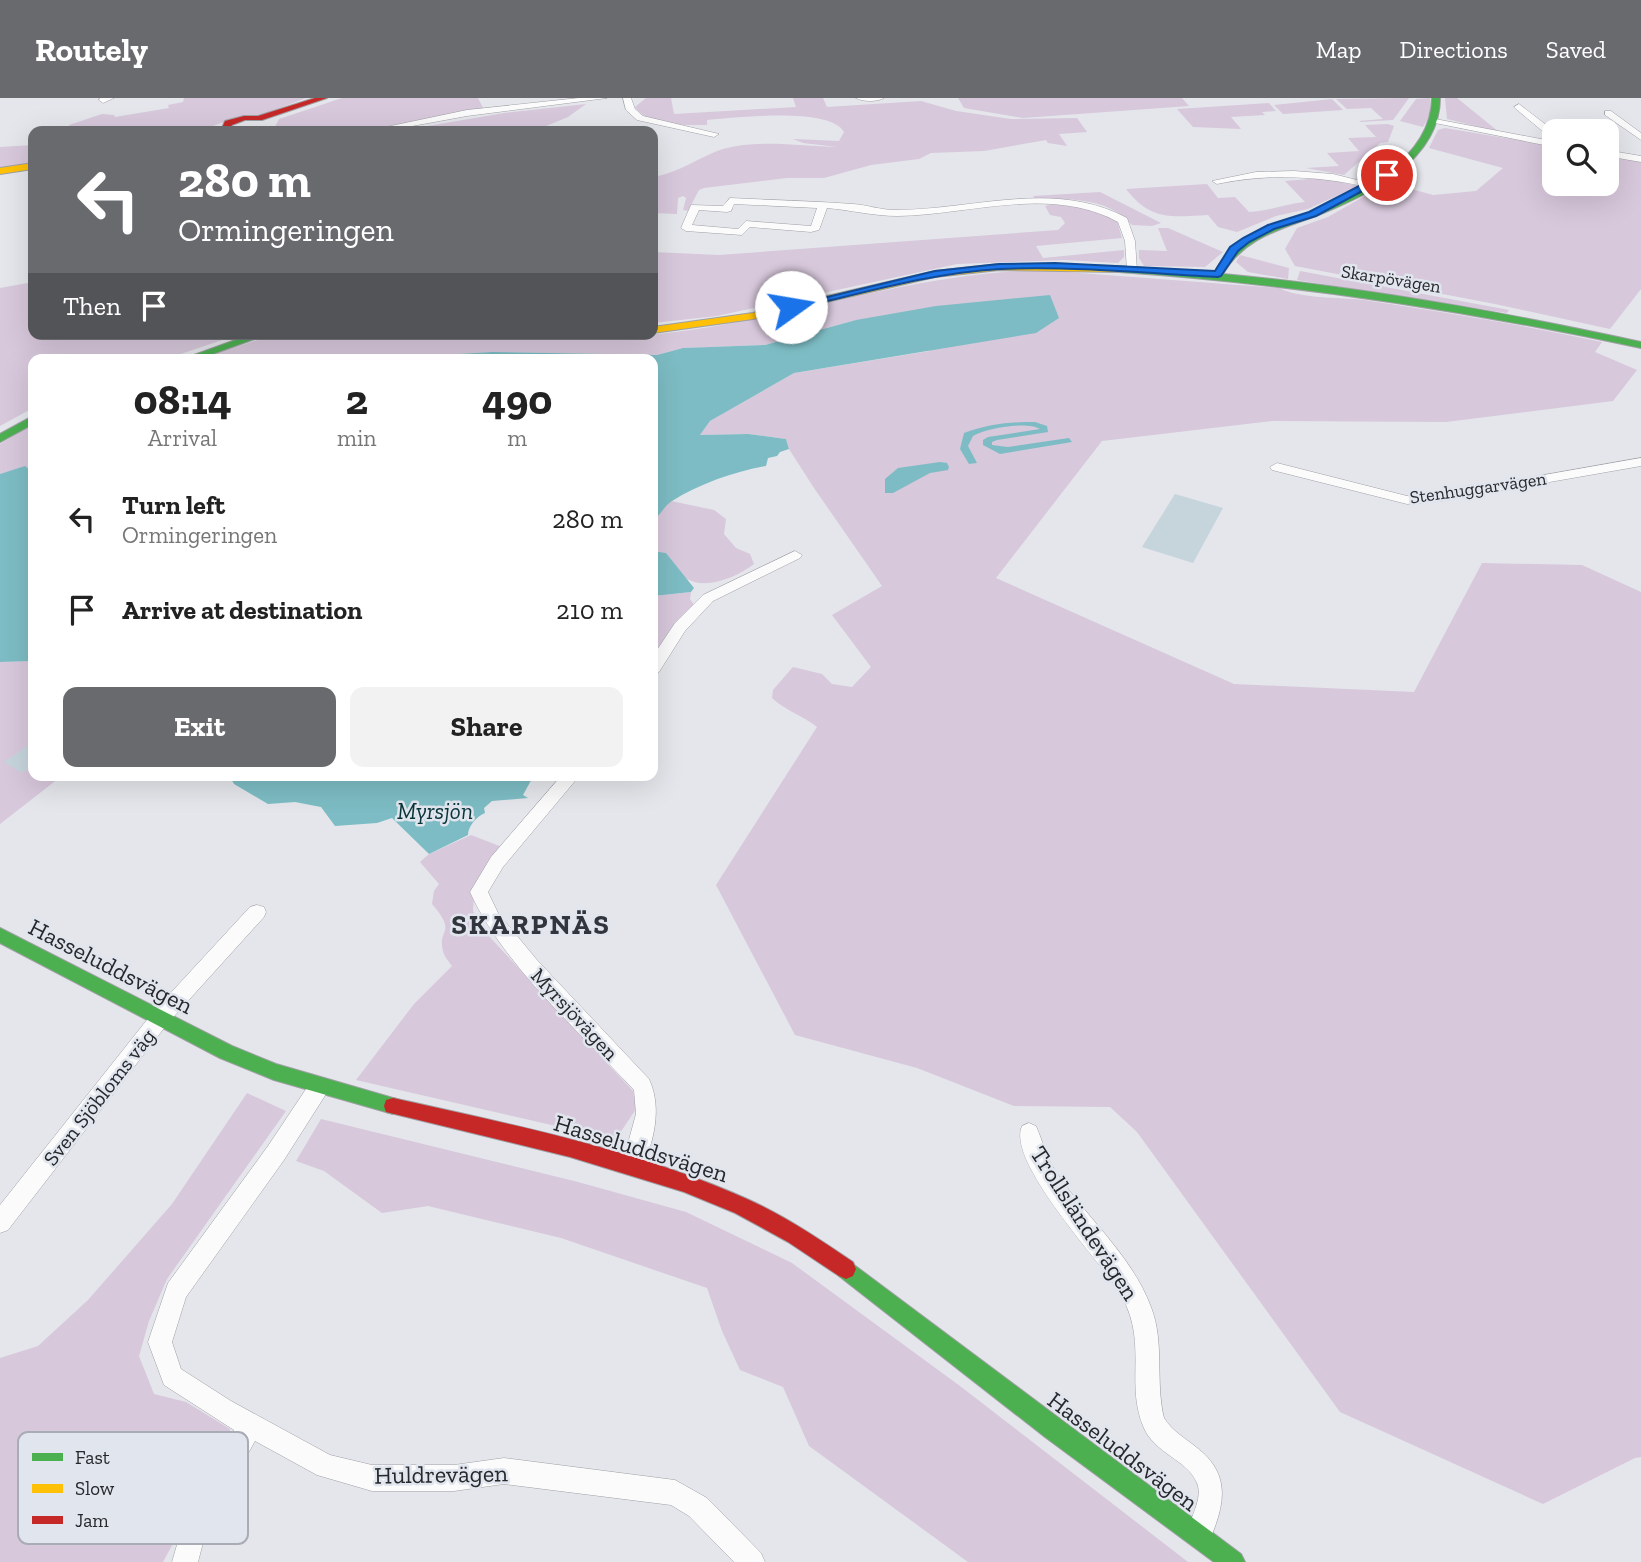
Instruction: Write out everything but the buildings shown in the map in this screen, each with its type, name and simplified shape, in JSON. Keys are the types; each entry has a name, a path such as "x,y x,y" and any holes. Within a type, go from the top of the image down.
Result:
{"street":[{"path":"260,126 323,98"},
{"path":"515,107 517,101 536,98"},
{"path":"396,126 445,116 603,98"},
{"path":"627,98 631,110 640,118 714,134"},
{"path":"860,98 880,98"},
{"path":"1218,274 1233,251 1271,227 1313,214 1372,185 1412,155 1436,122 1436,98"},
{"path":"1519,107 1542,126"},
{"path":"1608,113 1641,137"},
{"path":"1436,122 1542,141"},
{"path":"1619,155 1641,159"},
{"path":"0,171 28,167"},
{"path":"1217,181 1308,173 1333,175 1372,185"},
{"path":"823,206 815,228 799,235 787,225 746,224 742,232 687,229 695,207 727,209 730,201 858,207 895,213 1061,201 1091,204 1112,212 1127,226 1132,270"},
{"path":"713,244 718,231"},
{"name":"Skarpövägen","path":"658,329 753,316 897,282 972,269 1055,266 1218,274 1527,320 1641,345"},
{"path":"203,354 245,340"},
{"path":"0,439 28,422"},
{"name":"Stenhuggarvägen","path":"1277,467 1408,500 1441,497 1641,463"},
{"path":"658,660 680,627 708,598 795,555"},
{"name":"Myrsjövägen","path":"567,781 497,862 480,892 491,918 530,966 642,1085 648,1097 648,1110 634,1165"},
{"name":"Sven Sjöbloms väg","path":"0,1222 161,1017 257,912"},
{"name":"Hasseluddsvägen","path":"0,935 226,1052 274,1072 319,1087 634,1165 725,1197 779,1225 833,1259 1053,1429 1233,1562"},
{"name":"Huldrevägen","path":"319,1087 276,1153 176,1291 160,1342 172,1377 250,1426 326,1466 372,1478 454,1478 504,1471 675,1493 698,1507 752,1562"},
{"name":"Trollsländevägen","path":"1029,1133 1035,1156 1124,1276 1141,1309 1149,1345 1149,1407 1152,1420 1163,1437 1196,1461 1211,1480 1211,1492 1199,1535"},
{"path":"247,1432 250,1426"},
{"path":"185,1562 190,1544"}],"shaded area":[{"path":"184,98 306,98 262,115 213,126 69,125 102,114 115,117 169,108 168,105 183,102"},
{"path":"342,98 478,98 483,108 389,126 276,126 279,119"},
{"path":"646,98 671,98 674,114 796,107 793,98 823,98 827,107 921,101 956,111 1011,119 1077,118 1087,132 1059,134 1067,146 1048,143 1046,140 984,151 931,153 919,159 871,165 824,178 787,178 704,188 699,190 688,211 683,210 686,198 683,196 678,198 677,214 658,213 658,176 714,152 736,146 765,144 837,147 803,143 793,139 839,141 844,132 835,124 820,119 780,115 707,120 707,125 668,124 641,114 635,107"},
{"path":"958,98 1182,98 1189,106 1023,118 964,108"},
{"path":"1409,98 1393,120 1361,122 1359,121 1383,119 1371,108 1347,109 1336,99"},
{"path":"1430,98 1430,115 1423,127 1400,121 1416,99"},
{"path":"1445,98 1457,98 1499,132 1447,119"},
{"path":"1332,99 1343,110 1283,114 1274,105"},
{"path":"1269,103 1276,111 1262,112 1265,115 1231,117 1241,129 1193,127 1177,109"},
{"path":"586,104 568,117 546,126 427,126 504,113"},
{"path":"1365,125 1394,126 1388,142 1380,143 1344,175 1306,168 1339,166 1327,153 1359,151 1348,138 1376,137"},
{"path":"1445,128 1542,144 1542,196 1619,196 1619,158 1641,162 1641,289 1610,329 1295,266 1285,249 1297,228 1328,217 1384,185 1393,184 1433,195 1476,191 1503,168 1429,148 1438,130"},
{"path":"28,145 28,165 0,169 0,147"},
{"path":"1322,178 1358,186 1308,209 1276,216 1237,232 1218,227 1208,215 1172,216 1153,212 1126,189 1207,184 1218,198 1235,197 1249,212 1305,202 1285,181"},
{"path":"1100,192 1161,223 1152,226 1132,225 1112,209 1100,204 1035,199 1033,196"},
{"path":"1077,204 1117,221 1122,238 1036,246 1043,258 1124,250 1124,257 1118,263 1065,260 957,264 717,316 658,322 658,252 719,255 1058,230 1065,223 1061,217 1050,215 1045,206"},
{"path":"1158,228 1168,228 1223,252 1205,267 1144,266 1139,258 1139,250 1167,251"},
{"path":"1240,255 1289,268 1288,279 1248,272 1236,262"},
{"path":"1040,270 1279,288 1309,296 1364,300 1602,342 1595,352 1637,370 1613,401 1446,422 1273,421 1102,441 996,578 1234,684 1414,692 1482,563 1582,565 1641,592 1641,1457 1543,1504 1340,1412 1137,1132 1110,1107 1014,1106 917,1068 795,1035 716,885 817,727 772,698 773,690 793,667 822,674 832,684 852,687 871,667 832,615 882,586 814,488 789,449 786,439 748,434 700,435 710,421 794,373 930,351 856,320 765,345 683,348 658,355 492,352 214,354 258,340 658,340 658,333 744,321 890,289 989,273"},
{"path":"1300,271 1509,310 1507,313 1297,280"},
{"path":"28,283 28,340 222,340 181,354 28,354 28,411 0,426 0,288"},
{"path":"28,427 28,473 10,471 0,474 0,444"},
{"path":"671,501 714,510 726,519 724,534 736,548 750,554 754,564 731,577 713,583 687,579 666,553 658,552 658,515"},
{"path":"691,592 690,599 696,608 658,653 658,595"},
{"path":"28,661 28,781 55,781 0,824 0,662"},
{"path":"471,835 502,847 474,895 473,911 485,932 633,1091 636,1109 618,1136 595,1135 356,1080 414,1004 452,966 443,951 444,921 432,904 434,891 439,884 420,862 429,854"},
{"path":"247,1093 286,1111 167,1279 149,1321 139,1356 154,1394 186,1402 230,1429 230,1432 18,1432 18,1544 173,1544 163,1562 0,1562 0,1358 38,1346 88,1300 172,1204"},
{"path":"321,1119 578,1182 686,1212 792,1263 960,1386 1188,1562 968,1562 809,1446 783,1387 740,1370 722,1331 707,1288 561,1238 428,1206 382,1213 324,1171 296,1161"}],"water":[{"path":"1050,295 1059,318 1036,333 794,373 710,421 700,435 748,434 786,439 789,449 768,458 766,466 717,479 694,489 669,503 658,516 658,355 683,348 765,345 856,320 936,306"},
{"path":"492,352 602,354 458,354"},
{"path":"1035,422 1047,426 1048,432 997,440 992,442 992,445 1008,447 1069,438 1072,442 1000,454 983,445 983,440 988,437 1040,429 1017,426 997,428 973,436 968,446 977,463 969,464 960,449 964,433 999,424"},
{"path":"947,463 948,470 930,473 893,493 885,493 885,479 898,468"},
{"path":"25,466 28,469 28,661 0,662 0,474"},
{"path":"658,552 666,553 694,588 691,592 658,595"},
{"name":"Myrsjön","path":"232,781 531,781 523,795 528,798 492,801 484,808 485,813 471,825 468,835 429,854 392,818 377,823 335,826 321,807 295,802 268,804"}],"traffic: fast":[{"path":"1218,274 1226,260 1247,241 1349,198 1402,165 1427,136 1435,117 1436,98"},
{"path":"1119,269 1250,279 1381,296 1511,318 1641,345"},
{"path":"203,354 245,340"},
{"path":"0,439 28,422"},
{"path":"0,935 226,1052 274,1072 393,1106"},
{"path":"846,1269 1053,1429 1233,1562"}],"traffic: slow":[{"path":"0,171 28,167"},
{"path":"658,329 753,316 935,274 999,267 1119,269"}],"traffic: jam":[{"path":"227,126 228,123 244,118 259,118 323,98"},
{"path":"393,1106 570,1148 629,1164 686,1184 742,1207 796,1235 846,1269"}],"district":[{"name":"SKARPNÄS","path":"531,924"}],"route":[{"path":"791,307 935,274 972,269 1055,266 1218,274 1234,249 1246,240 1271,227 1313,214 1387,175"}]}
